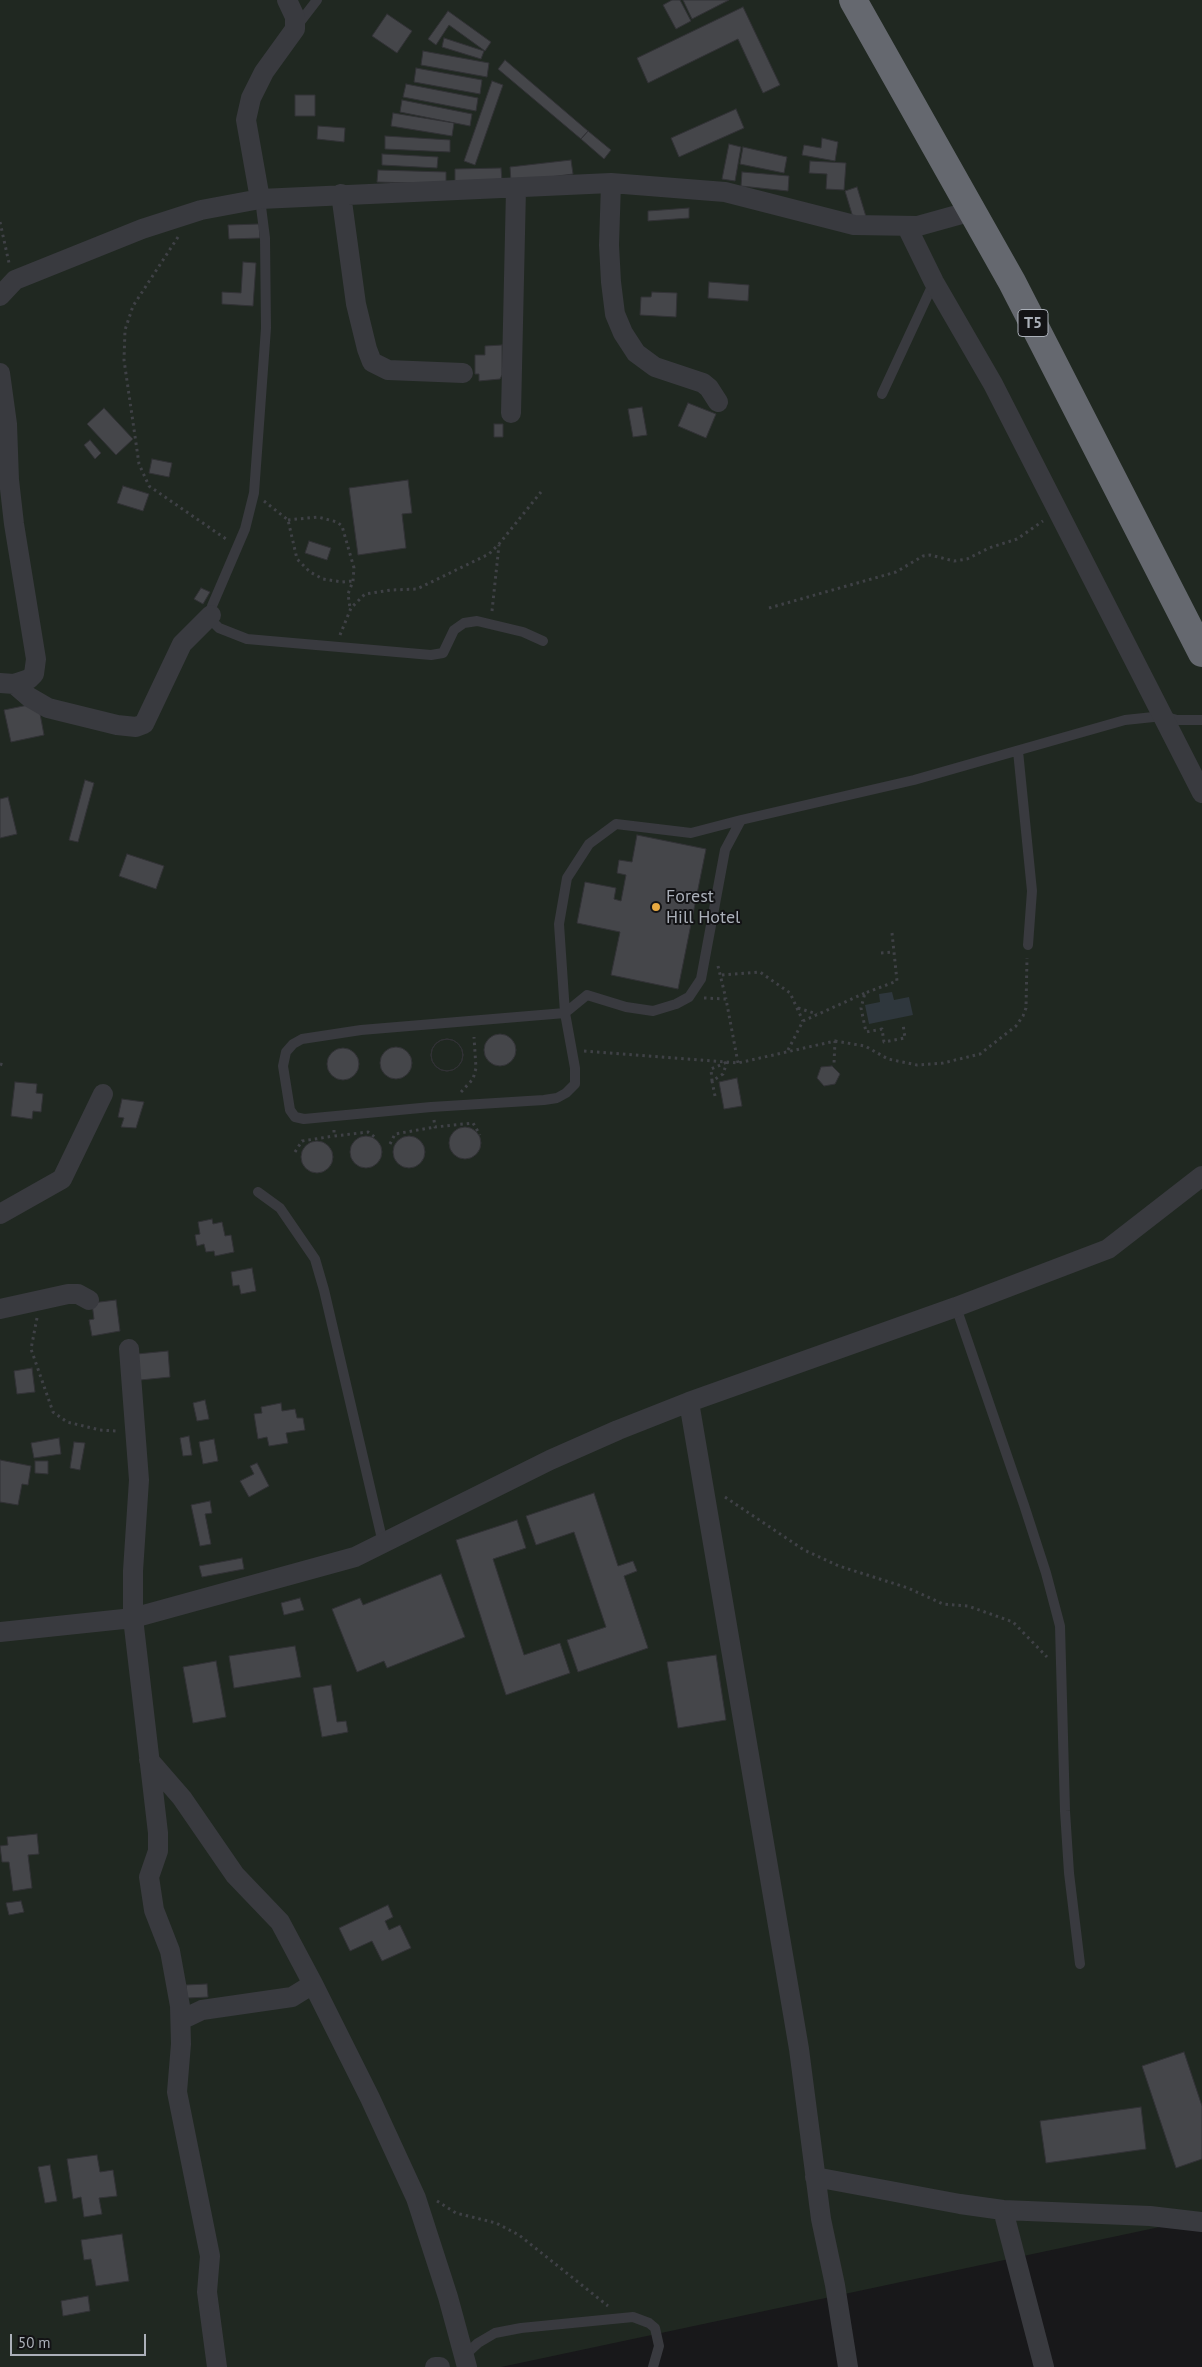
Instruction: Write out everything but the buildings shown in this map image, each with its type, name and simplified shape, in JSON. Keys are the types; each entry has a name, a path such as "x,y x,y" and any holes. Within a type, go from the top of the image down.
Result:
{"highway":[{"name":"T5","path":"853,0 1012,282 1202,652"}],"street":[{"path":"260,199 246,120 251,98 264,72 295,29 295,17 287,0"},
{"path":"0,296 15,280 142,229 201,210 260,199 341,194 516,189 611,183 725,192 854,225 918,226 972,211"},
{"path":"611,183 609,245 611,282 615,314 623,333 636,353 648,362 655,367 703,383 709,388 718,402"},
{"path":"511,413 516,189"},
{"path":"341,194 356,304 372,362 388,370 463,373"},
{"path":"907,227 934,282 993,384 1202,793"},
{"path":"0,372 7,424 4,482 14,524 36,659 34,674 29,679 7,684"},
{"path":"7,684 48,708 117,725 136,727 144,724 182,644 211,615"},
{"path":"0,1214 4,1210 62,1179 103,1094"},
{"path":"0,1632 133,1618 307,1572 355,1557 550,1460 689,1402 956,1307 1108,1249 1202,1176"},
{"path":"0,1309 43,1298 78,1294 90,1300"},
{"path":"129,1349 139,1480 133,1572 133,1618 158,1833 158,1851 149,1877 151,1898 170,1951 181,2020 178,2092 210,2256 207,2292 217,2367"},
{"path":"689,1402 799,2049 821,2219 835,2285 848,2367"},
{"path":"149,1760 182,1798 235,1875 280,1922 313,1984 366,2089 408,2181 436,2258 466,2362"},
{"path":"181,2020 202,2010 292,1997 313,1984"},
{"path":"815,2177 1003,2210 1150,2216 1202,2222"},
{"path":"1003,2210 1044,2367"}],"lane":[{"path":"295,29 317,0"},
{"path":"260,199 265,238 266,328 254,493 245,529 214,599 211,615 219,628 247,639 336,645 431,656 443,654 454,630 464,624 477,621 523,632 544,641"},
{"path":"882,394 934,282"},
{"path":"741,820 725,850 701,979 689,997 676,1004 653,1011 626,1007 587,995 565,1013 459,1021 316,1036 293,1044 286,1052 283,1066 285,1089 290,1110 295,1117 304,1119 558,1098 575,1084 575,1068 565,1013 559,924 567,878 589,844 616,824 691,833 741,820 914,780 1125,720 1163,716 1184,720 1202,720"},
{"path":"1018,751 1032,891 1028,945"},
{"path":"258,1192 280,1208 315,1259 324,1290 383,1543"},
{"path":"956,1307 1024,1506 1060,1626 1069,1873 1080,1964"},
{"path":"466,2362 478,2343 495,2333 521,2328 580,2324 621,2317 633,2317 645,2321 654,2328 659,2346 653,2367"}],"path":[{"path":"201,210 183,231 133,306 125,330 124,360 139,464 148,486 237,547"},
{"path":"0,222 6,253 15,280"},
{"path":"336,645 351,608 366,594 391,590 411,591 425,587 488,554 500,544 541,492"},
{"path":"254,493 288,520 297,559 310,572 323,579 353,581"},
{"path":"770,608 896,572 923,556 930,555 954,561 967,559 990,548 1017,539 1057,510"},
{"path":"288,520 318,516 337,522 342,526 354,568 353,581 348,594 351,608"},
{"path":"491,623 500,544"},
{"path":"788,1051 803,1021 897,981 892,933"},
{"path":"709,944 722,975 738,1063"},
{"path":"571,1050 738,1063 835,1041 865,1046 888,1059 917,1065 943,1063 980,1054 1016,1026 1026,1008 1028,945"},
{"path":"882,953 894,952"},
{"path":"722,975 760,972 790,993 803,1021"},
{"path":"865,993 861,1008 866,1032 882,1030 884,1042 905,1038 903,1024"},
{"path":"689,997 726,999"},
{"path":"798,1008 817,1014"},
{"path":"460,1105 460,1093 473,1079 476,1068 474,1037"},
{"path":"834,1064 835,1041"},
{"path":"715,1096 711,1069 727,1062"},
{"path":"712,1082 723,1074 727,1062"},
{"path":"458,1125 473,1123 480,1135"},
{"path":"390,1144 395,1134 435,1127"},
{"path":"354,1134 368,1132 376,1138"},
{"path":"295,1152 302,1141 334,1136"},
{"path":"43,1298 34,1328 32,1348 53,1412 67,1422 84,1427 135,1433"},
{"path":"702,1480 770,1529 804,1550 838,1566 908,1588 943,1604 968,1606 1013,1622 1061,1674"},
{"path":"408,2181 456,2213 496,2223 519,2235 621,2317"}],"shaded area":[{"path":"0,0 1202,0 1202,2218 501,2367 0,2367"},
{"path":"892,992 894,1000 909,997 913,1015 869,1024 865,1005 880,1002 879,994"}],"place":[{"name":"Forest Hill Hotel","path":"656,907"}]}
